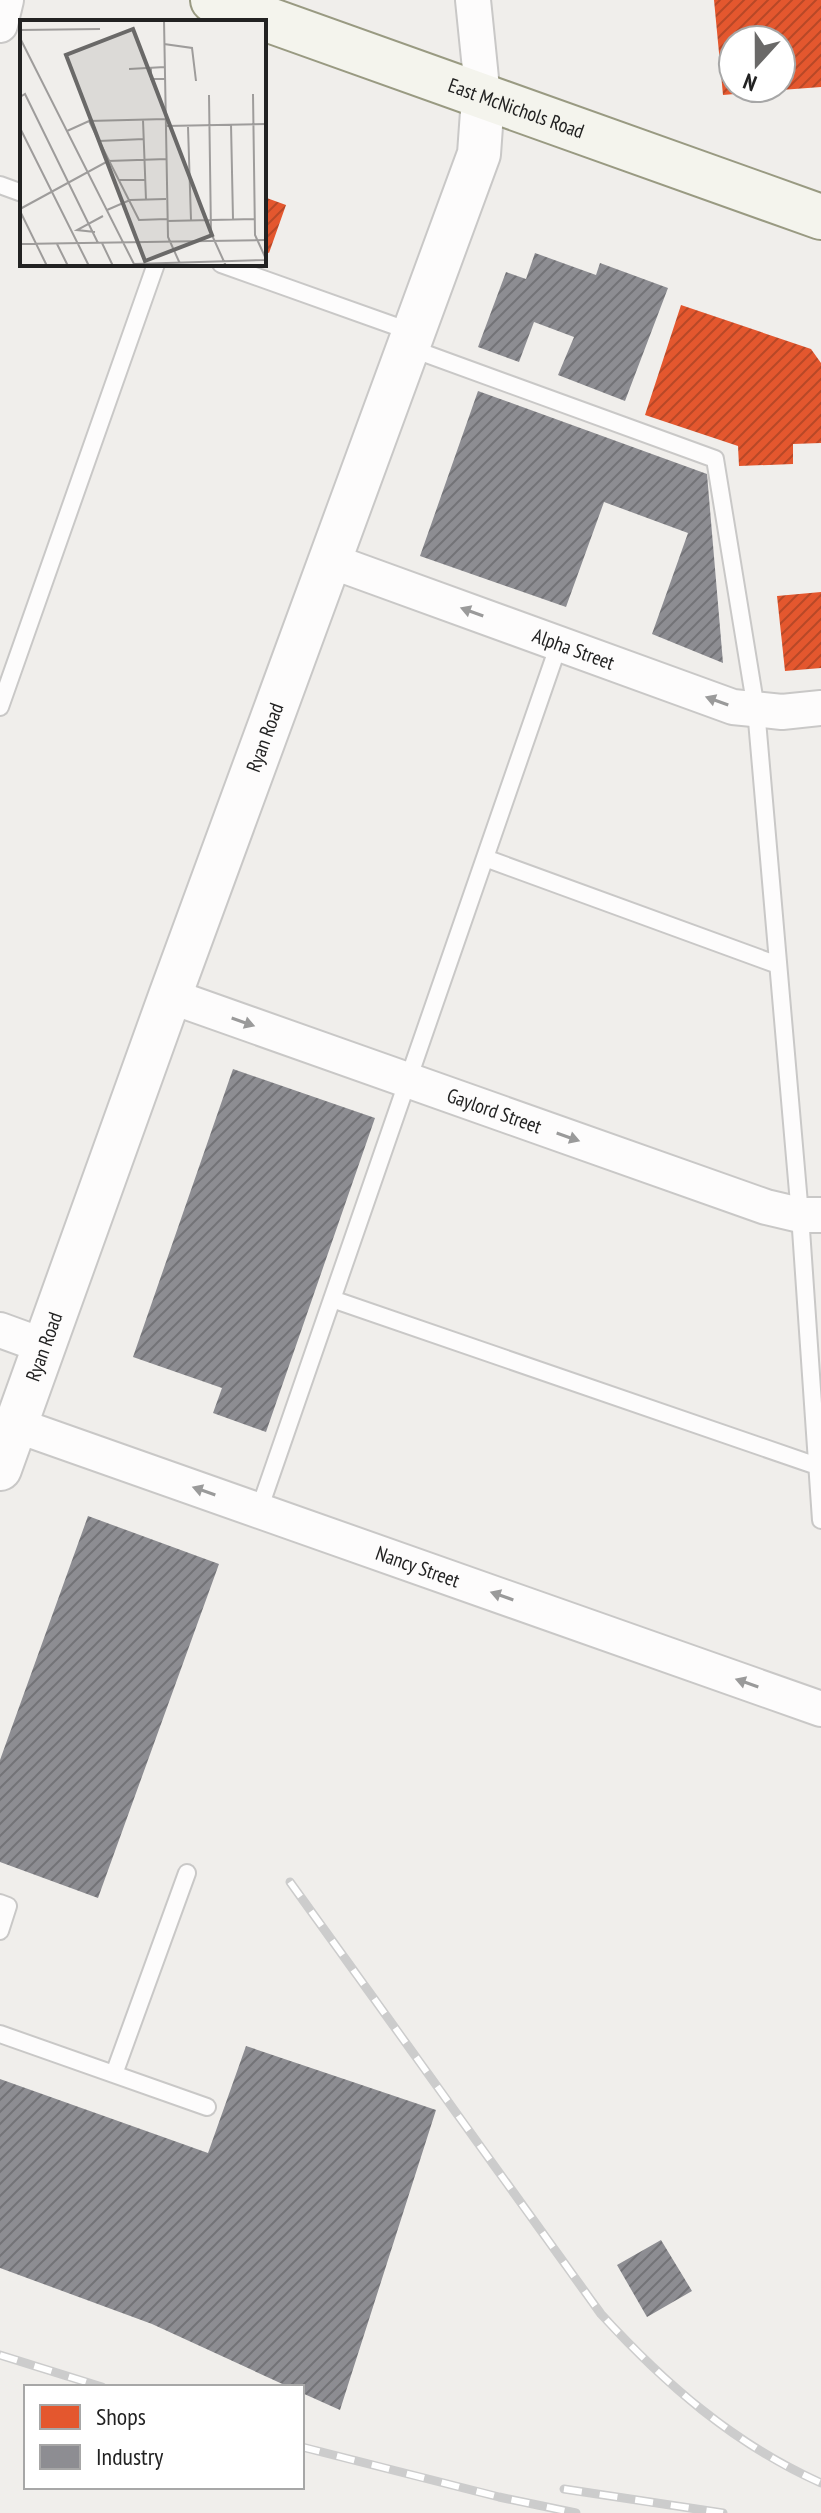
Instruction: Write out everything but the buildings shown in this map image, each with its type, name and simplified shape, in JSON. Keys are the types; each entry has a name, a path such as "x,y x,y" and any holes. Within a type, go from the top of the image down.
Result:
{"main road":[{"name":"East McNichols Road","path":"213,0 821,217"}],"street":[{"path":"0,25 6,0"},
{"name":"Ryan Road","path":"0,1469 479,154 483,98 473,0"},
{"name":"Alpha Street","path":"331,561 733,707 782,712 821,708"},
{"name":"Gaylord Street","path":"170,996 766,1207 811,1215"},
{"path":"0,1330 44,1346"},
{"name":"Nancy Street","path":"16,1425 821,1709"}],"lane":[{"path":"0,185 20,192"},
{"path":"0,707 155,266"},
{"path":"226,266 715,459 756,709 778,965 811,1215 821,1520"},
{"path":"259,1510 559,644"},
{"path":"485,858 778,965"},
{"path":"332,1299 817,1466"},
{"path":"114,2074 187,1873"},
{"path":"0,1903 8,1906 0,1931"},
{"path":"0,2034 207,2107"}],"railway":[{"path":"290,1882 601,2314 650,2364 702,2410 759,2450 821,2483"},
{"path":"0,2355 96,2385"},
{"path":"304,2448 499,2497 576,2513"},
{"path":"564,2489 723,2513"}]}
